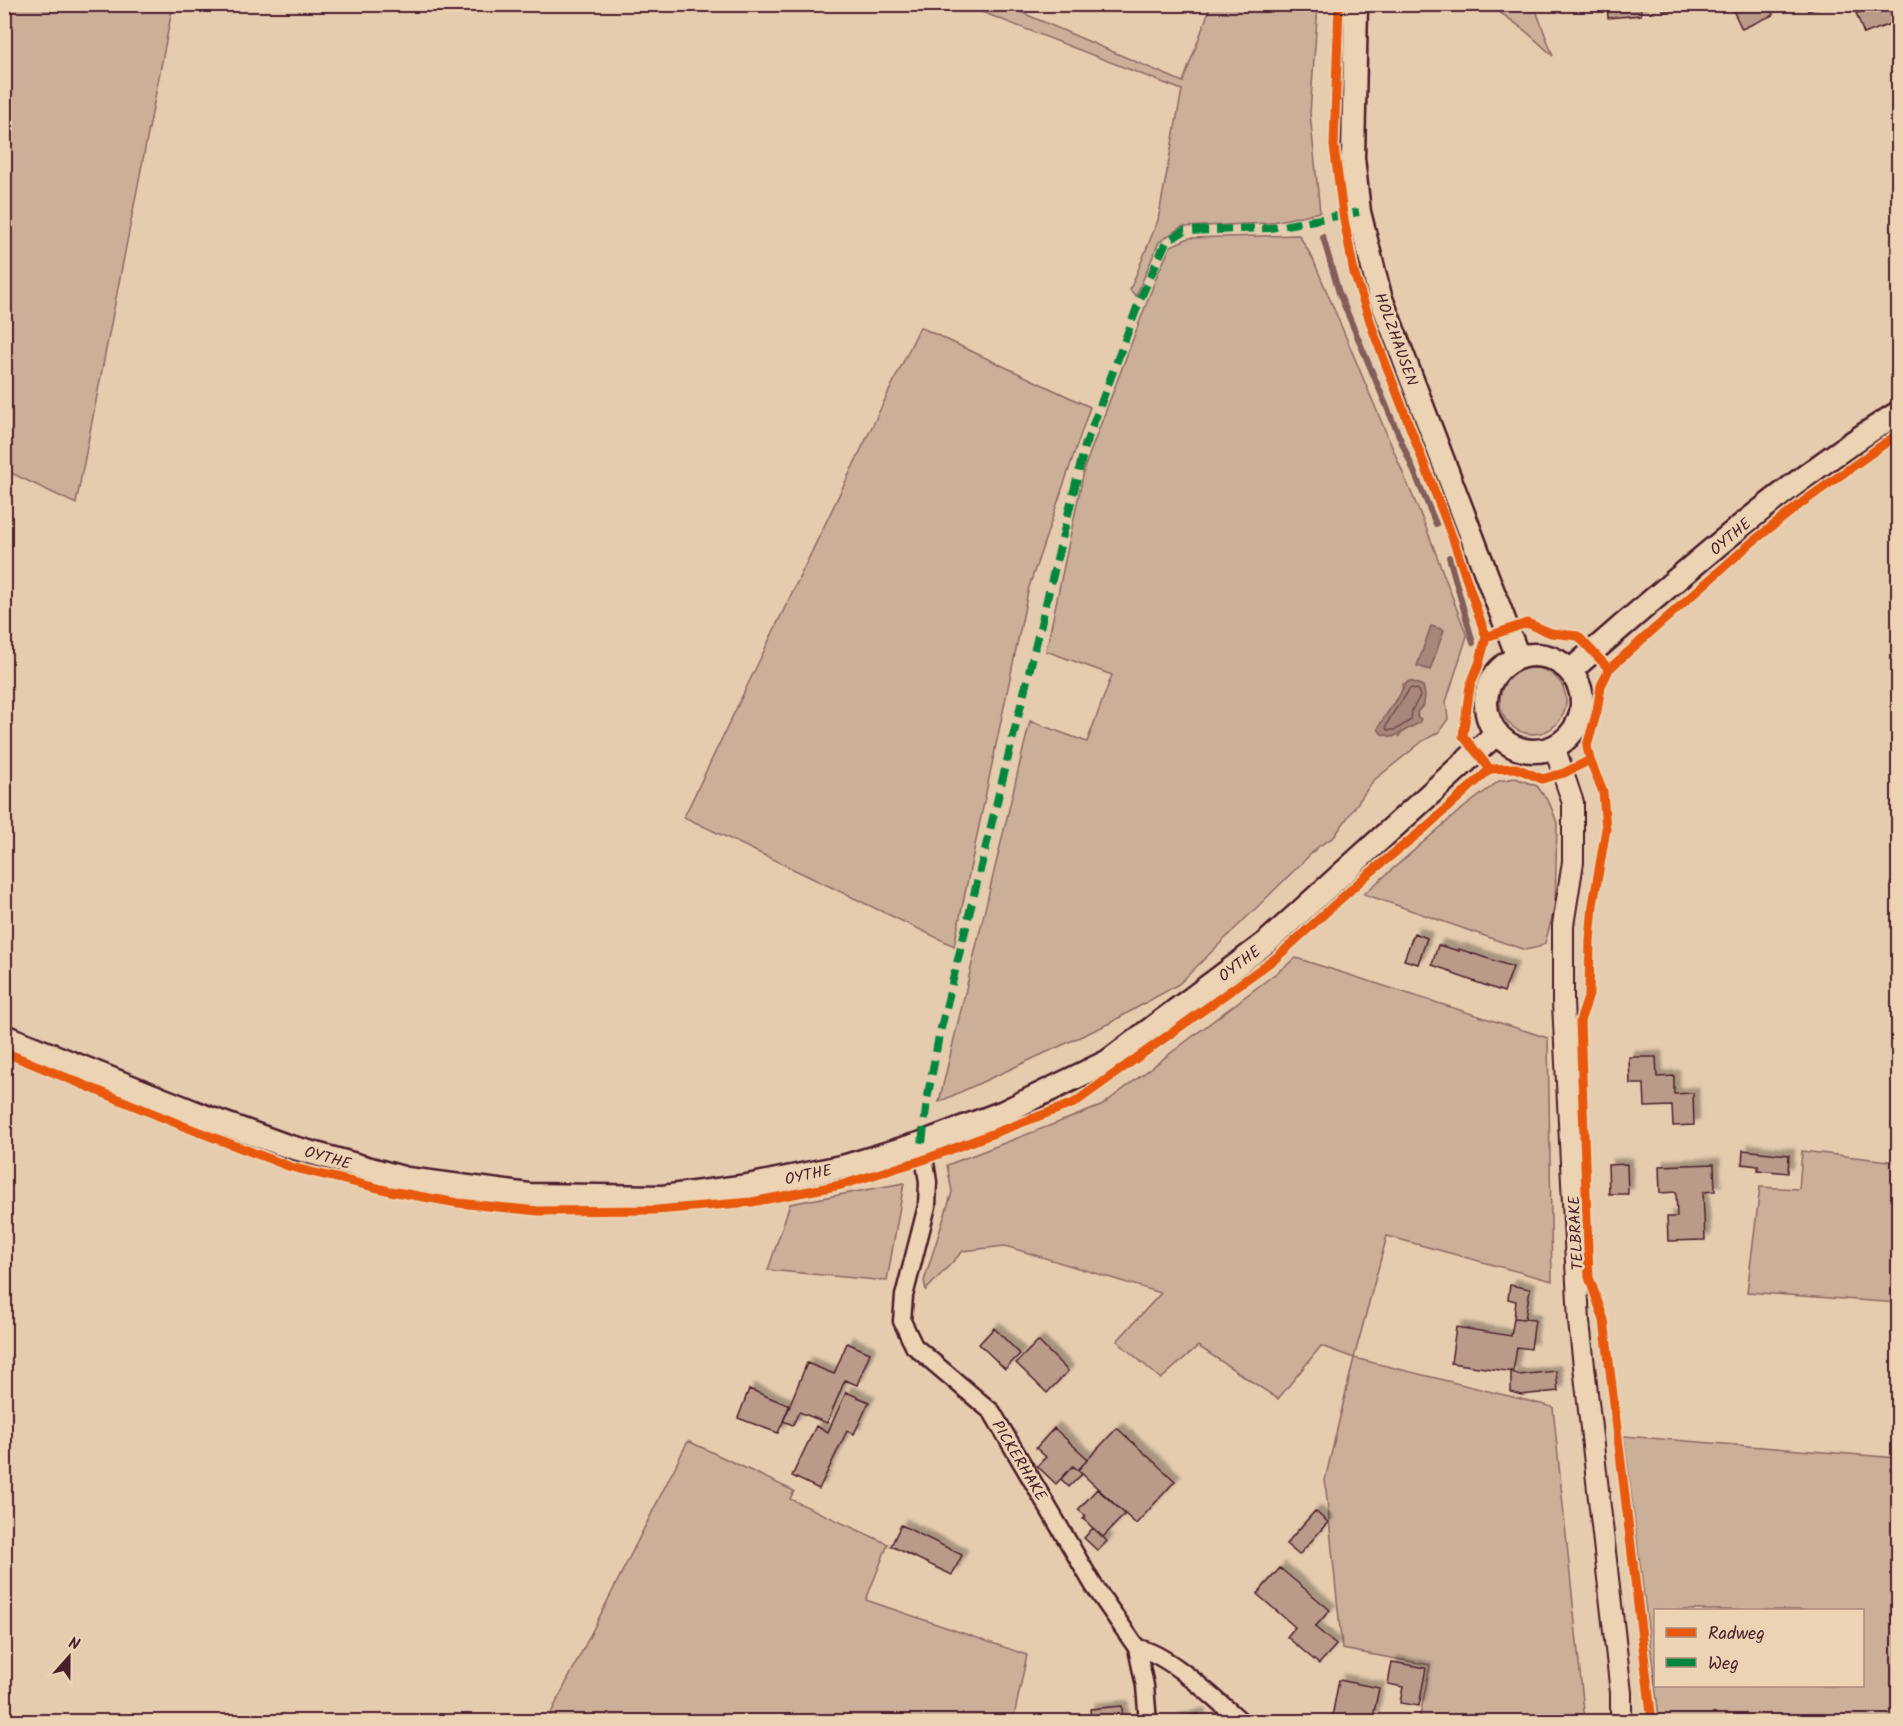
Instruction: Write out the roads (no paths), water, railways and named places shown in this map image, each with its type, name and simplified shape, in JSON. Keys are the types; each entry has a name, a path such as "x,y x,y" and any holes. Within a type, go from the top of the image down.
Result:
{"main road":[{"name":"HOLZHAUSEN","path":"1356,4 1353,158 1362,222 1380,296 1518,657"},
{"name":"OYTHE","path":"1570,671 1749,519 1838,453 1899,413"},
{"path":"1546,656 1559,662 1570,671 1578,683 1582,697 1581,712 1571,732 1554,746 1539,750 1523,749 1508,743 1497,733 1489,719 1486,705 1488,689 1494,675 1505,664 1518,657 1546,656"},
{"name":"OYTHE","path":"4,1036 206,1117 287,1146 406,1179 529,1195 663,1197 748,1186 846,1166 922,1143 1004,1112 1107,1062 1267,942 1497,733"}],"street":[{"name":"TELBRAKE","path":"1554,746 1573,803 1573,862 1563,924 1563,1003 1579,1322 1621,1693 1621,1722"},
{"name":"PICKERHAKE","path":"922,1143 928,1182 927,1206 904,1296 902,1321 914,1346 992,1412 1094,1586 1137,1648 1145,1686 1148,1722"},
{"path":"1137,1648 1147,1650 1177,1668 1242,1722"}],"water":[{"path":"1431,626 1444,630 1430,670 1417,666"},
{"path":"1410,681 1423,686 1424,690 1425,697 1417,712 1417,717 1421,719 1419,723 1393,737 1382,734 1378,729 1382,721"}],"waterway":[{"path":"1323,237 1339,293 1436,524"},
{"path":"1449,557 1473,643"}]}
